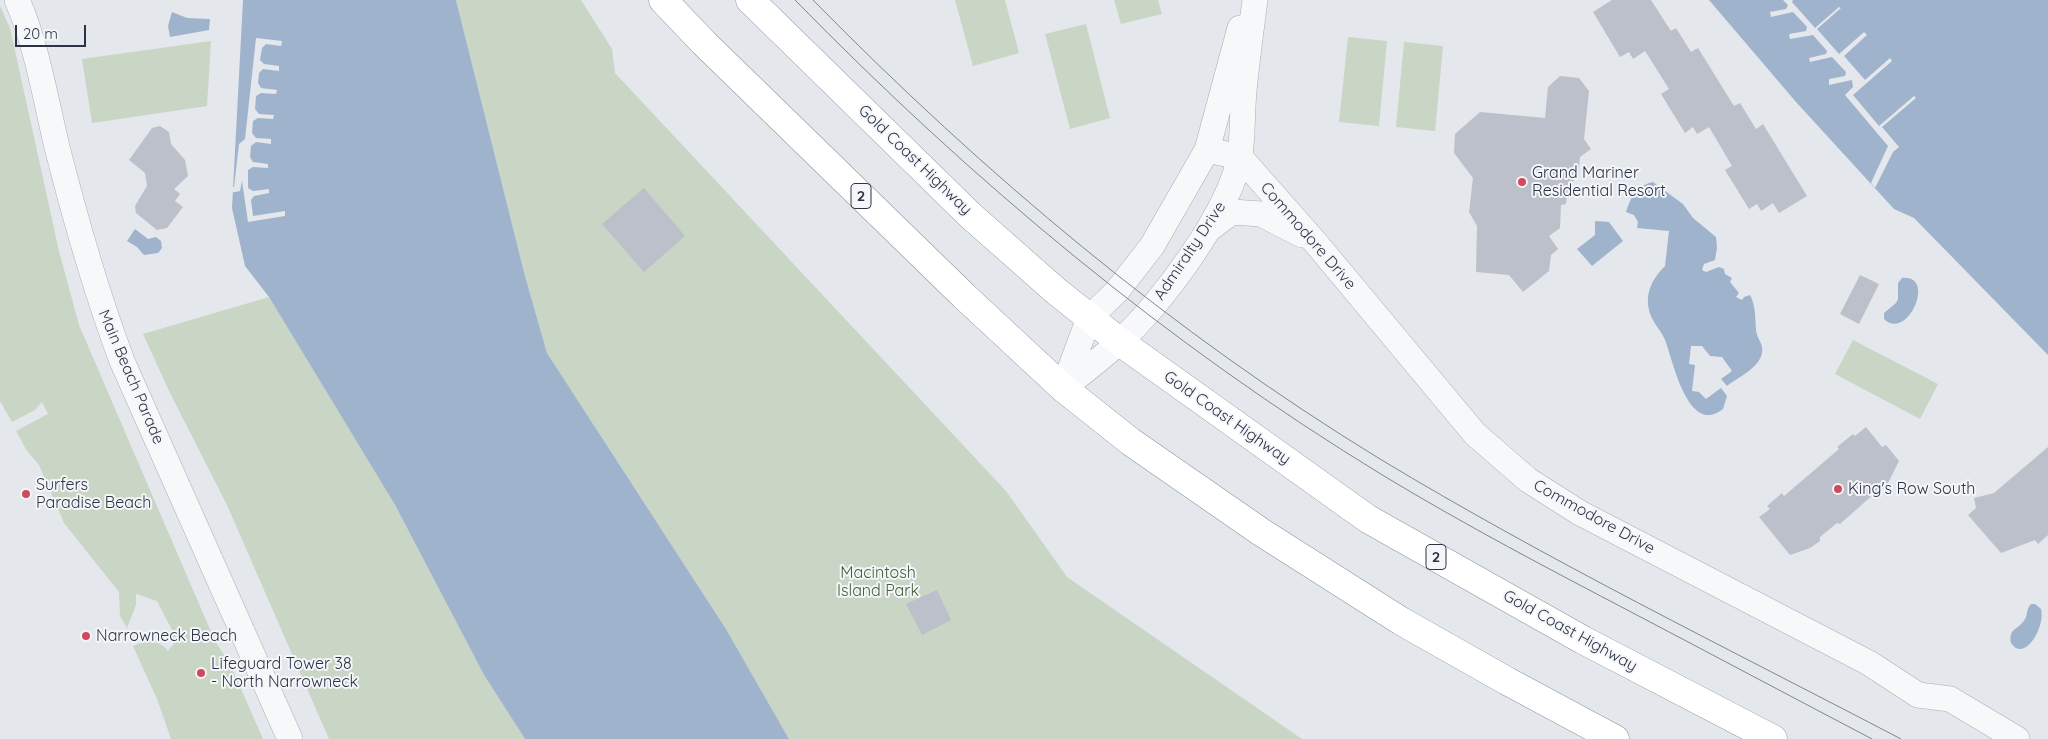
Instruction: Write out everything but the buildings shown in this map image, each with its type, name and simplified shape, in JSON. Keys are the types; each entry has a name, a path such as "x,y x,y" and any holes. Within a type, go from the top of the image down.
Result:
{"highway":[{"name":"2","path":"663,0 964,296 1063,388 1131,442 1261,532 1401,621 1507,681 1616,739"},
{"name":"Gold Coast Highway","path":"750,0 971,216 1089,318 1120,342 1368,519 1583,640 1773,739"}],"street":[{"name":"Main Beach Parade","path":"17,0 38,66 79,233 100,303 122,362 290,739"},
{"path":"1063,388 1089,318 1117,291 1152,246 1207,150 1230,62 1249,0"},
{"name":"Admiralty Drive","path":"1063,388 1120,342 1166,291 1207,231 1225,198 1240,157 1244,92 1255,0"},
{"path":"1207,150 1240,157"},
{"name":"Commodore Drive","path":"1240,157 1315,242 1475,434 1528,480 1580,513 1869,663 1918,695 1950,699 2016,739"},
{"path":"1207,231 1232,212 1261,214 1315,242"}],"green space":[{"name":"Macintosh Island Park","path":"456,0 581,0 612,49 615,73 1006,491 1067,577 1302,739 789,739 726,629 547,353 525,276"},
{"path":"955,0 1005,0 1019,53 973,66"},
{"path":"1114,0 1158,0 1162,14 1121,24"},
{"path":"0,6 10,28 59,251 79,325 215,641 230,664 263,739 171,739 157,699 133,646 152,642 161,644 168,651 174,643 172,630 157,601 136,594 136,605 127,628 120,616 119,592 64,523 39,465 27,451 16,431 48,414 42,402 35,410 12,422 0,401"},
{"path":"1086,24 1110,118 1070,129 1045,34"},
{"path":"1348,37 1387,41 1379,126 1339,122"},
{"path":"211,41 207,106 92,123 82,59"},
{"path":"1404,42 1443,46 1435,131 1396,127"},
{"path":"269,297 395,505 484,675 525,739 329,739 227,505 170,393 143,334"},
{"path":"1853,340 1938,384 1920,419 1835,374"}],"water":[{"path":"243,0 456,0 525,276 547,353 726,629 789,739 525,739 484,675 395,505 269,297 245,266 232,208"},
{"path":"1709,0 2048,0 2048,355 1914,218 1894,209 1796,102"},
{"path":"172,12 187,18 210,19 209,30 170,37 168,26"},
{"path":"1653,182 1683,204 1693,218 1716,237 1715,260 1704,264 1702,270 1706,272 1719,267 1724,269 1725,274 1732,278 1730,282 1739,293 1736,297 1742,300 1750,295 1753,303 1756,332 1762,347 1762,354 1755,365 1744,375 1727,386 1721,379 1732,371 1722,357 1710,356 1702,346 1691,346 1689,364 1695,365 1692,391 1699,392 1706,399 1721,388 1727,396 1723,409 1711,415 1700,413 1691,405 1678,378 1665,340 1649,310 1649,291 1657,275 1665,266 1669,231 1637,228 1638,222 1634,215 1626,212 1638,189"},
{"path":"1595,221 1609,222 1623,241 1592,266 1577,249 1595,235"},
{"path":"135,229 148,239 156,237 161,241 162,248 158,253 144,255 137,247 127,241"},
{"path":"1902,278 1912,280 1917,286 1918,295 1915,306 1909,315 1902,322 1893,324 1884,319 1884,313 1896,303 1898,299 1898,283"},
{"path":"2031,604 2035,604 2041,609 2040,624 2033,640 2028,646 2022,649 2017,648 2011,643 2011,634 2023,623"}],"pier":[{"path":"1783,0 1793,0 1792,2 1815,28 1839,7 1841,8 1817,29 1839,54 1864,32 1867,35 1844,56 1865,80 1890,58 1892,61 1853,95 1879,126 1914,96 1916,98 1882,127 1899,147 1893,152 1875,188 1871,183 1888,146 1845,95 1853,87 1852,80 1829,85 1829,79 1845,76 1846,72 1832,57 1810,62 1809,58 1826,54 1827,51 1813,35 1790,39 1789,34 1806,31 1807,27 1793,12 1771,17 1770,12 1786,9 1788,5"},
{"path":"256,38 282,41 281,46 266,44 262,48 260,60 264,64 279,66 279,71 263,69 259,73 258,83 261,88 277,90 276,94 261,93 256,96 255,109 259,114 274,115 273,119 258,118 253,121 252,133 256,138 271,139 271,144 256,142 251,146 250,157 253,162 268,164 268,168 253,167 248,170 248,188 253,191 269,189 269,193 254,196 251,200 253,216 285,211 285,216 248,222 242,181 240,191 230,193 231,187 234,187 239,144 245,139"}],"tram line":[{"path":"795,0 862,67 1002,195 1074,256 1225,371 1304,425 1445,512 1872,739"},
{"path":"813,0 944,127 1083,247 1154,304 1303,410 1380,459 1508,533 1901,739"}],"place":[{"name":"Grand Mariner Residential Resort","path":"1522,182"},
{"name":"King's Row South","path":"1838,489"},
{"name":"Surfers Paradise Beach","path":"26,494"},
{"name":"Narrowneck Beach","path":"86,636"},
{"name":"Lifeguard Tower 38 - North Narrowneck","path":"201,673"}]}
